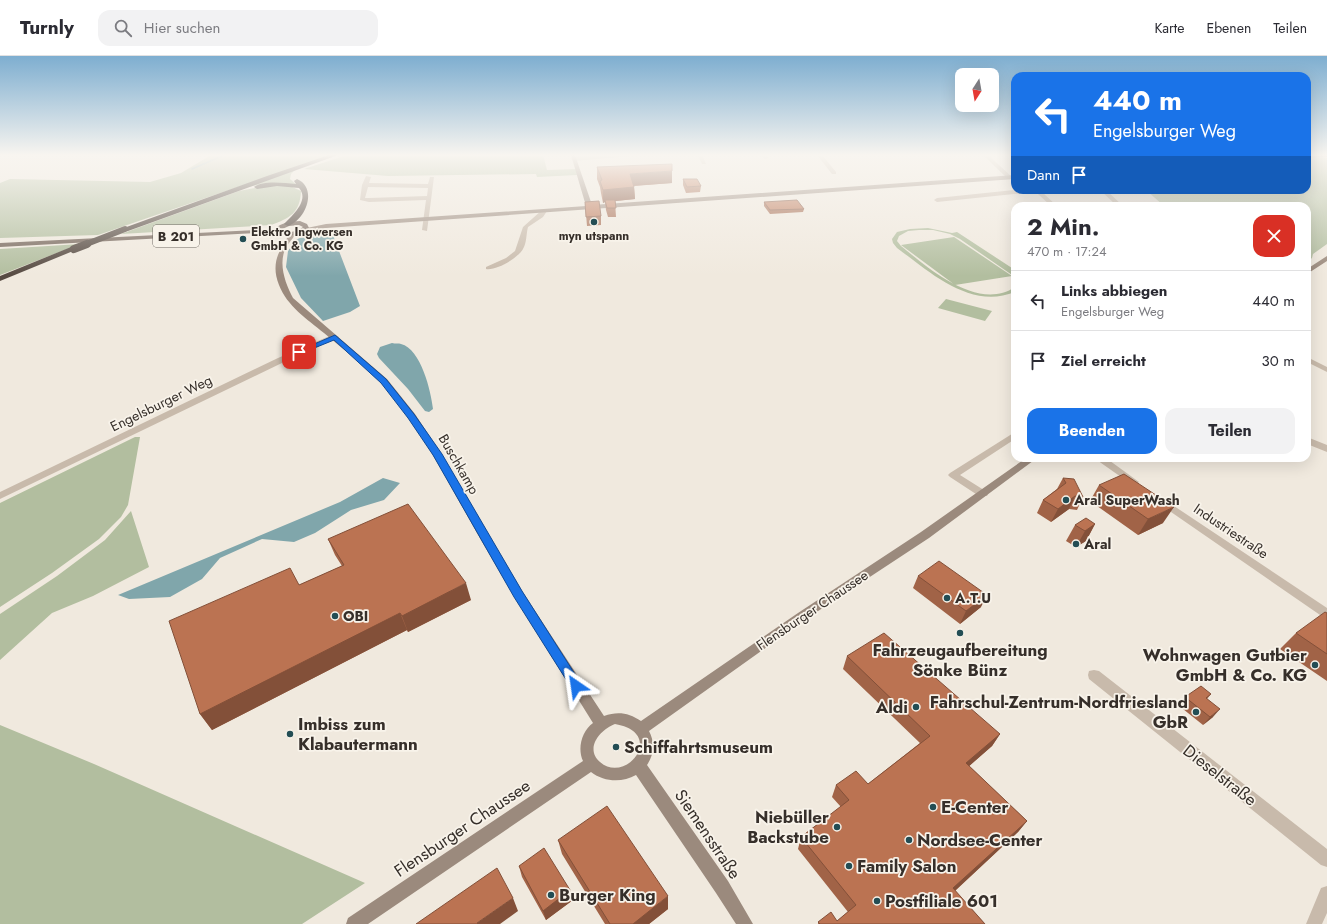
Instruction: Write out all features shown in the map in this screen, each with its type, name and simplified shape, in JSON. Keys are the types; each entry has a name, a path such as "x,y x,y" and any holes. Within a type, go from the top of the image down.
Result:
{"highway":[{"path":"0,279 125,229 217,196"},
{"path":"207,199 221,196"},
{"path":"288,224 298,215 306,196"},
{"path":"298,215 304,226"}],"main road":[{"path":"280,231 288,224 304,226"},
{"path":"280,231 293,234 304,226"},
{"name":"B 201","path":"0,245 280,231"}],"street":[{"path":"363,196 362,199 369,200 429,198 425,230"},
{"path":"586,196 590,208"},
{"path":"304,226 326,226 760,196"},
{"path":"937,200 980,196"},
{"path":"488,268 508,260 516,254 521,247 525,229 528,224 542,215 544,211"},
{"path":"280,231 283,240 286,242"},
{"name":"Buschkamp","path":"293,234 286,242 281,254 279,267 282,284 290,299 384,381 412,416 437,454 518,594 601,723"},
{"path":"1311,269 1327,258"},
{"name":"Engelsburger Weg","path":"0,496 282,360 335,337"},
{"path":"1319,364 1327,358"},
{"path":"1311,361 1327,370"},
{"path":"983,494 953,475 1011,438"},
{"path":"1311,442 1327,449"},
{"name":"Flensburger Chaussee","path":"642,728 802,616 983,494 1027,462"},
{"path":"1105,462 1142,487"},
{"name":"Industriestraße","path":"1154,495 1327,614"},
{"name":"Dieselstraße","path":"1094,676 1327,860"},
{"path":"621,718 635,723 642,728 646,736 648,749 643,760 638,766 623,774 614,774 599,770 592,763 587,751 587,744 594,728 601,723 608,720 621,718"},
{"name":"Flensburger Chaussee","path":"354,924 592,763"},
{"name":"Siemensstraße","path":"638,766 722,887 745,924"},
{"path":"1314,924 1327,894"}],"green space":[{"path":"0,196 213,196 98,235 0,238"},
{"path":"227,196 300,196 299,205 293,214 284,220 271,225 121,234"},
{"path":"1152,196 1327,196 1327,244 1313,254 1311,259 1311,202 1160,202"},
{"path":"928,228 952,233 957,232 1011,267 1011,274 960,239 950,234 933,230 908,231 899,236 897,241 925,265 954,284 970,291 985,294 1001,293 1011,289 1011,293 998,296 982,296 952,286 923,268 897,248 892,239 897,232 910,229"},
{"path":"954,237 1011,276 955,285 901,245"},
{"path":"80,244 0,275 0,249"},
{"path":"946,299 992,311 985,321 938,308"},
{"path":"135,437 140,437 128,505 121,517 99,539 52,573 0,607 0,503"},
{"path":"131,511 149,567 93,596 52,613 0,660 0,614 57,576 105,540"},
{"path":"0,725 94,764 365,883 302,924 0,924"}],"water":[{"path":"320,229 331,230 360,306 350,312 323,321 301,298 286,267 288,251 296,240"},
{"path":"392,343 408,347 419,362 424,372 432,401 433,409 429,412 425,411 408,389 379,358 377,354 380,347"},
{"path":"383,478 400,483 384,500 351,510 315,533 294,542 262,539 220,558 202,579 170,597 129,599 118,595 340,502"}],"building":[{"path":"605,200 615,200 616,208 607,208"},
{"path":"797,200 804,209 770,210 764,202"},
{"path":"599,201 601,216 586,217 585,202"},
{"path":"1124,474 1174,507 1148,519 1099,485"},
{"path":"1063,478 1074,479 1083,497 1075,496 1058,509 1043,500 1066,483"},
{"name":"OBI","path":"408,504 466,583 402,616 400,613 200,714 169,621 290,568 299,585 344,565 328,539"},
{"path":"1086,518 1095,524 1085,531 1075,525"},
{"path":"939,561 987,595 966,611 918,576"},
{"path":"1325,612 1327,613 1327,654 1296,633"},
{"name":"Nordsee-Center","path":"884,633 1000,734 966,763 1027,821 953,888 985,924 820,924 818,922 831,912 837,921 856,905 801,837 849,800 836,785 856,771 868,784 930,736 847,656"},
{"path":"1201,686 1211,694 1206,698 1220,709 1210,717 1185,697"},
{"path":"607,806 668,896 633,924 610,924 558,840"},
{"name":"Burger King","path":"544,848 570,890 543,911 519,866"},
{"path":"497,868 513,898 477,923 478,924 416,924"}],"place":[{"name":"myn utspann","path":"594,222"},
{"name":"Elektro Ingwersen GmbH & Co. KG","path":"243,239"},
{"name":"Aral SuperWash","path":"1066,500"},
{"name":"Aral","path":"1076,544"},
{"name":"A.T.U","path":"947,598"},
{"name":"OBI","path":"335,616"},
{"name":"Fahrzeugaufbereitung Sönke Bünz","path":"960,633"},
{"name":"Wohnwagen Gutbier GmbH & Co. KG","path":"1315,665"},
{"name":"Aldi","path":"916,707"},
{"name":"Fahrschul-Zentrum-Nordfriesland GbR","path":"1196,712"},
{"name":"Imbiss zum Klabautermann","path":"290,734"},
{"name":"Schiffahrtsmuseum","path":"616,747"},
{"name":"E-Center","path":"933,807"},
{"name":"Niebüller Backstube","path":"837,827"},
{"name":"Nordsee-Center","path":"909,840"},
{"name":"Family Salon","path":"849,866"},
{"name":"Burger King","path":"551,895"},
{"name":"Postfiliale 601","path":"877,901"}],"route":[{"path":"299,352 335,337 384,381 412,416 437,454 518,594 576,686"}]}
